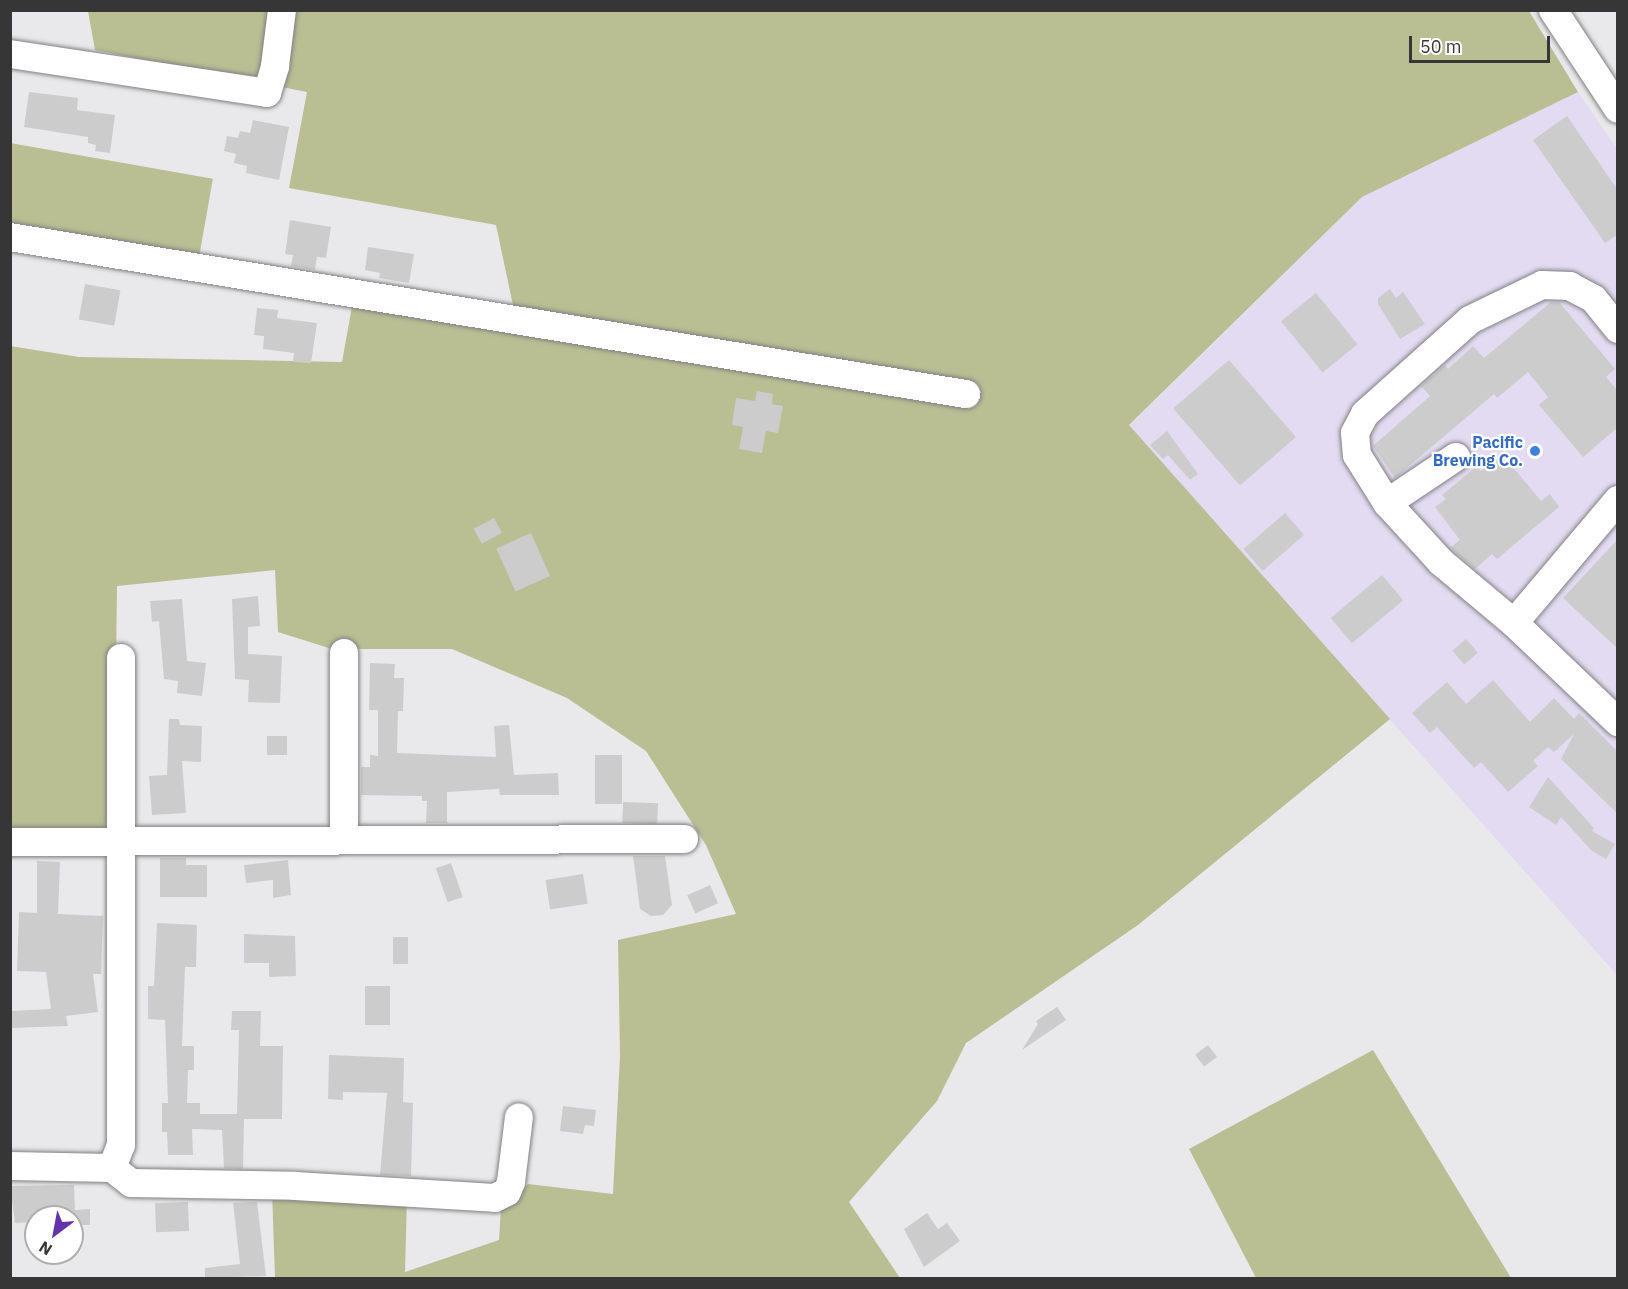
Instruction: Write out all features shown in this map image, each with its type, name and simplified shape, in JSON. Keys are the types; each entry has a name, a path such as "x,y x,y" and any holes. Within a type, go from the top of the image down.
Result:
{"street":[{"path":"10,54 267,93 275,66 282,10"},
{"path":"1553,10 1617,109"},
{"path":"10,237 966,394"},
{"path":"1617,329 1594,299 1570,286 1542,285 1470,320 1365,414 1355,433 1358,455 1387,503 1456,576 1514,623 1617,722"},
{"path":"1387,503 1456,457"},
{"path":"1514,623 1617,500"},
{"path":"344,653 344,840"},
{"path":"112,1168 120,1145 121,658"},
{"path":"10,842 120,844 344,840 684,839"},
{"path":"10,1166 112,1168 131,1183 295,1186 495,1198 507,1192 511,1182 519,1117"}],"shaded area":[{"path":"1578,92 1618,150 1617,975 1129,426 1362,197"}],"green space":[{"path":"88,11 1529,11 1578,92 1362,197 1129,425 1390,719 1138,925 966,1043 937,1101 849,1202 900,1278 275,1278 272,1190 407,1197 405,1272 499,1240 501,1207 528,1184 613,1194 620,1056 618,940 736,914 706,845 646,751 567,698 452,649 332,649 278,632 275,570 117,586 114,823 101,837 11,835 10,346 79,357 342,362 353,301 514,310 496,225 289,188 307,92 95,50"},
{"path":"10,143 213,179 198,261 10,228"},
{"path":"1373,1050 1511,1278 1256,1278 1189,1149"}],"building":[{"path":"29,92 78,98 77,110 115,115 110,153 95,151 96,145 88,143 88,137 24,127"},
{"path":"1567,116 1617,189 1617,235 1605,243 1533,140"},
{"path":"253,120 289,127 279,180 246,173 247,166 234,163 236,154 224,151 227,136 238,138 240,131 250,133"},
{"path":"290,220 331,227 326,258 317,257 315,270 291,266 293,255 285,254"},
{"path":"368,247 414,254 409,283 379,278 380,273 365,270"},
{"path":"85,284 120,290 114,326 79,319"},
{"path":"1390,289 1396,298 1403,292 1425,324 1400,339 1378,304 1378,298"},
{"path":"1316,293 1358,344 1323,373 1281,321"},
{"path":"1551,302 1559,302 1615,369 1606,377 1617,390 1617,428 1583,457 1539,405 1548,397 1528,372 1497,398 1494,394 1395,478 1373,446 1430,396 1421,386 1445,365 1448,369 1473,346 1484,358"},
{"path":"257,308 278,310 277,318 317,323 311,363 293,362 294,353 263,349 264,336 254,335"},
{"path":"1229,360 1296,437 1240,486 1173,409"},
{"path":"757,391 773,394 772,404 783,406 778,433 766,431 762,453 739,449 743,427 732,425 736,398 755,401"},
{"path":"1167,431 1198,474 1190,480 1168,455 1163,459 1150,445"},
{"path":"1502,454 1541,501 1550,494 1559,507 1497,559 1492,554 1475,569 1450,548 1460,540 1435,507 1446,499 1442,495 1477,466 1481,471"},
{"path":"1285,513 1304,535 1263,571 1243,549"},
{"path":"494,518 502,533 482,544 474,529"},
{"path":"531,533 550,576 515,591 496,548"},
{"path":"1617,540 1617,648 1563,598"},
{"path":"1382,575 1403,600 1352,643 1331,618"},
{"path":"258,596 260,626 248,627 248,654 282,656 280,703 248,702 249,680 235,679 232,599"},
{"path":"182,599 187,661 206,663 202,696 177,693 178,681 164,679 159,621 152,622 150,601"},
{"path":"1466,639 1478,653 1464,664 1452,651"},
{"path":"370,663 395,664 394,678 404,678 403,711 398,711 397,753 496,757 494,726 509,725 514,775 558,773 559,795 500,795 499,789 447,792 447,823 426,823 427,801 422,801 422,796 361,795 361,767 370,767 370,755 378,756 378,710 369,710"},
{"path":"1493,680 1530,722 1554,698 1574,719 1579,713 1617,751 1617,813 1561,759 1574,734 1554,752 1548,747 1533,761 1538,766 1508,792 1481,762 1474,768 1437,727 1430,733 1412,713 1447,682 1466,704"},
{"path":"169,719 179,719 180,725 202,726 201,762 182,761 186,813 152,815 149,776 167,775"},
{"path":"267,736 287,736 287,755 267,755"},
{"path":"595,755 622,755 622,804 595,804"},
{"path":"1548,777 1594,828 1592,831 1615,844 1606,859 1592,851 1561,817 1556,825 1529,807"},
{"path":"623,802 658,803 657,824 622,823"},
{"path":"633,856 665,856 672,905 663,915 651,916 640,909"},
{"path":"160,858 186,858 186,865 207,865 207,897 160,897"},
{"path":"288,860 291,895 273,898 273,880 246,883 244,865"},
{"path":"37,861 60,862 58,914 103,916 101,974 93,974 98,1012 66,1016 68,1026 11,1028 10,1011 51,1009 46,972 17,971 19,912 37,913"},
{"path":"451,863 463,897 448,902 436,868"},
{"path":"583,874 588,904 550,910 545,880"},
{"path":"710,885 718,903 695,913 687,895"},
{"path":"157,923 197,925 196,967 185,967 182,1046 194,1046 194,1070 188,1070 187,1103 200,1103 200,1114 237,1114 239,1030 231,1030 232,1011 261,1011 260,1046 283,1046 282,1119 244,1119 243,1169 224,1168 222,1130 192,1129 193,1155 168,1155 167,1132 162,1132 162,1103 168,1103 165,1020 148,1019 148,986 154,986"},
{"path":"244,934 295,936 296,976 269,977 269,963 244,963"},
{"path":"393,937 408,937 408,964 393,964"},
{"path":"365,986 390,986 390,1025 365,1025"},
{"path":"1057,1007 1066,1020 1022,1050 1038,1024 1036,1021"},
{"path":"1208,1045 1217,1057 1204,1067 1195,1055"},
{"path":"329,1055 404,1058 403,1102 413,1103 411,1176 380,1175 387,1093 343,1092 343,1100 328,1099"},
{"path":"563,1106 596,1110 594,1126 585,1125 583,1134 560,1131"},
{"path":"74,1185 75,1205 24,1205 24,1223 15,1223 10,1186"},
{"path":"188,1202 189,1231 156,1232 155,1203"},
{"path":"257,1202 266,1276 205,1278 205,1268 240,1264 233,1203"},
{"path":"84,1209 90,1209 90,1225 84,1225"},
{"path":"927,1213 938,1229 947,1223 960,1241 924,1267 904,1229"}],"place":[{"name":"Pacific Brewing Co.","path":"1535,451"}]}
